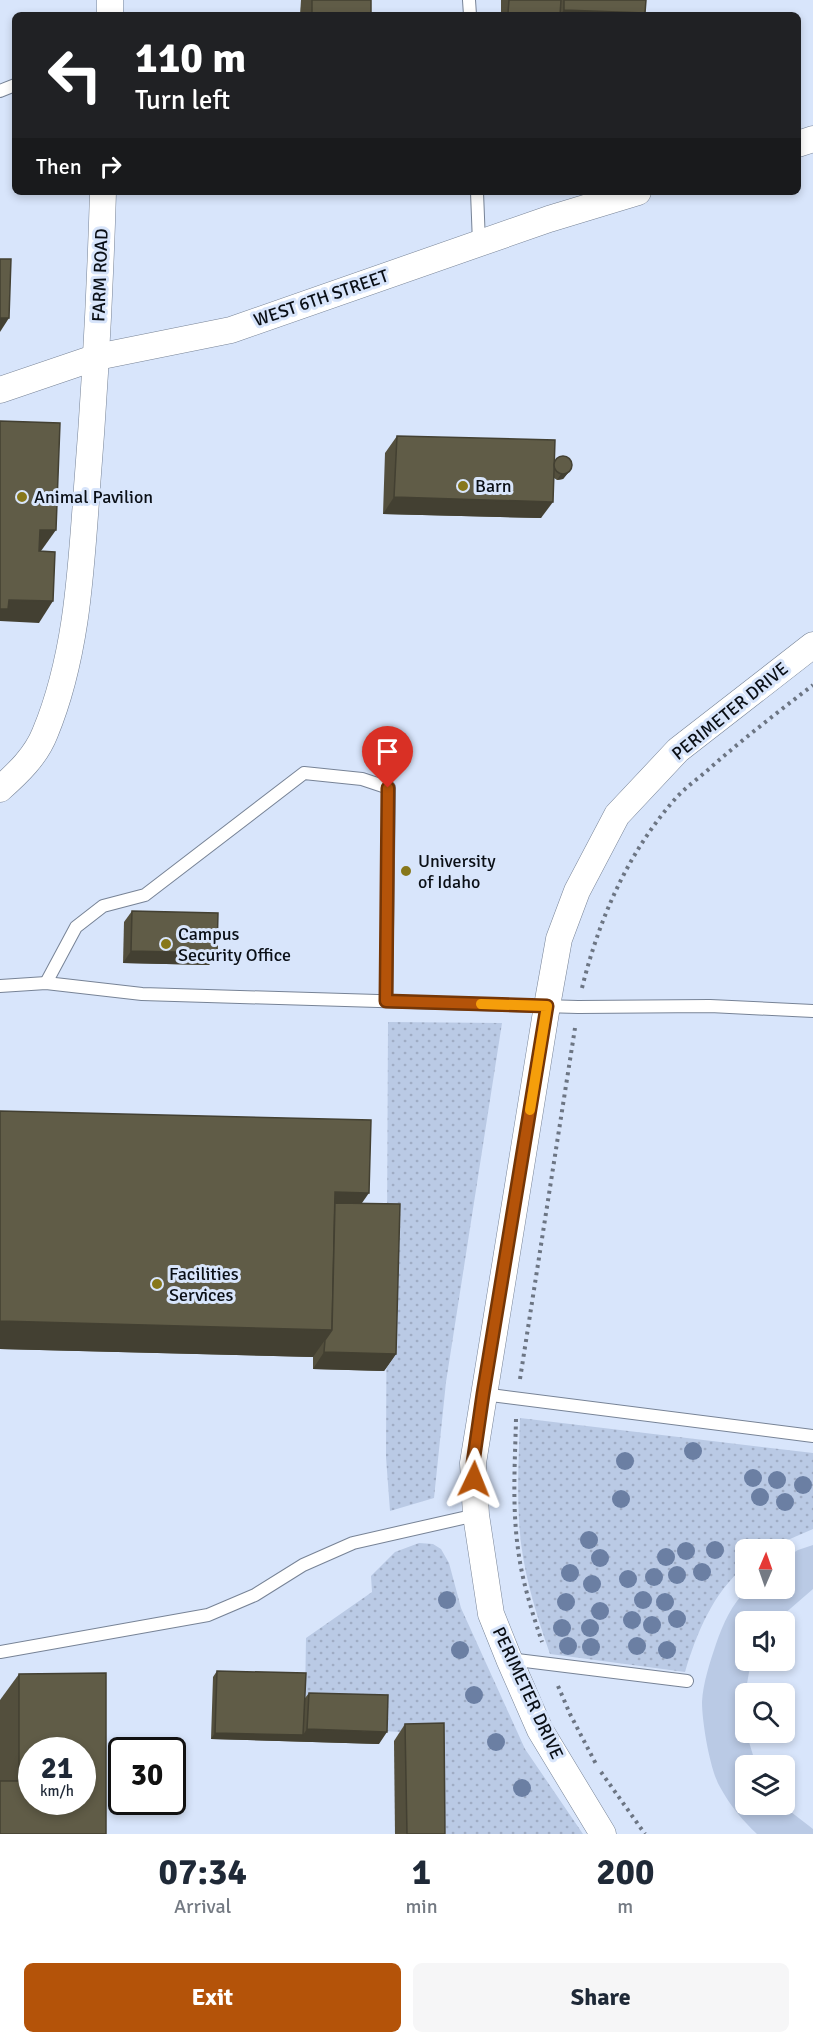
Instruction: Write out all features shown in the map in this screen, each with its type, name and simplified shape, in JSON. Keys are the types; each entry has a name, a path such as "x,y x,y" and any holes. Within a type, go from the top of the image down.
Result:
{"street":[{"name":"FARM ROAD","path":"0,789 22,770 45,735 64,676 80,591 97,357 104,195"},
{"name":"WEST 6TH STREET","path":"0,390 97,357 231,330 549,219 628,195"},
{"name":"PERIMETER DRIVE","path":"603,1834 540,1730 491,1614 476,1515 473,1463 547,1006 559,939 577,891 617,815 678,750 813,645"}],"lane":[{"path":"477,195 479,243"},
{"path":"46,983 76,927 103,906 145,895 304,773 362,779 388,788 386,1001"},
{"path":"0,986 46,983 142,994 578,1007 710,1006 813,1011"},
{"path":"483,1394 813,1436"},
{"path":"0,1652 208,1615 255,1595 303,1565 353,1543 476,1515"},
{"path":"509,1659 687,1681"}],"path":[{"path":"645,1834 599,1770 570,1714 548,1664 530,1606 518,1549 514,1484 517,1398 578,1007 590,958 614,892 643,841 677,797 730,750 813,685"}],"shaded area":[{"path":"388,1022 502,1023 446,1382 434,1498 390,1511 386,1457"},
{"path":"520,1418 813,1453 813,1529 790,1539 735,1539 735,1576 724,1588 708,1614 685,1672 550,1654 530,1588 523,1554 518,1494"},
{"path":"419,1543 433,1544 441,1549 449,1563 461,1608 525,1749 583,1834 446,1834 437,1734 382,1731 381,1700 305,1698 306,1638 372,1592 371,1576 395,1552"},
{"path":"813,1545 813,1589 788,1611 735,1611 735,1671 749,1671 747,1683 735,1683 735,1743 749,1743 753,1755 735,1755 735,1810 716,1779 707,1746 702,1702 709,1665 719,1636 739,1599 795,1599 795,1552"},
{"path":"740,1815 795,1815 813,1829 813,1834 757,1834"}],"building":[{"path":"312,0 371,0 371,12 312,12"},
{"path":"509,0 561,0 560,12 508,12"},
{"path":"564,0 646,0 645,12 564,10"},
{"path":"0,259 11,259 9,318 0,318"},
{"name":"Animal Pavilion","path":"0,421 60,423 56,530 40,530 39,551 55,552 53,601 9,600 8,609 0,609"},
{"name":"Barn","path":"397,436 555,440 553,502 394,497"},
{"path":"563,456 569,459 572,465 569,471 563,474 557,471 554,465 557,459"},
{"name":"Campus Security Office","path":"132,911 218,913 217,953 131,951"},
{"path":"0,1111 371,1120 369,1193 335,1192 332,1330 0,1321"},
{"path":"335,1203 400,1204 396,1354 324,1352 325,1340 332,1330"},
{"path":"217,1671 306,1673 303,1735 215,1733"},
{"path":"106,1673 106,1834 0,1834 0,1781 18,1781 18,1815 96,1815 96,1737 19,1737 19,1674"},
{"path":"309,1693 388,1695 387,1732 307,1729"},
{"path":"444,1723 445,1834 407,1834 405,1724"}],"slow traffic":[{"path":"481,1004 547,1006 530,1110"}],"place":[{"name":"Barn","path":"463,486"},
{"name":"Animal Pavilion","path":"22,497"},
{"name":"University of Idaho","path":"406,871"},
{"name":"Campus Security Office","path":"166,944"},
{"name":"Facilities Services","path":"157,1284"}],"route":[{"path":"388,788 386,1001 547,1006 483,1394 473,1463 474,1479"}]}
